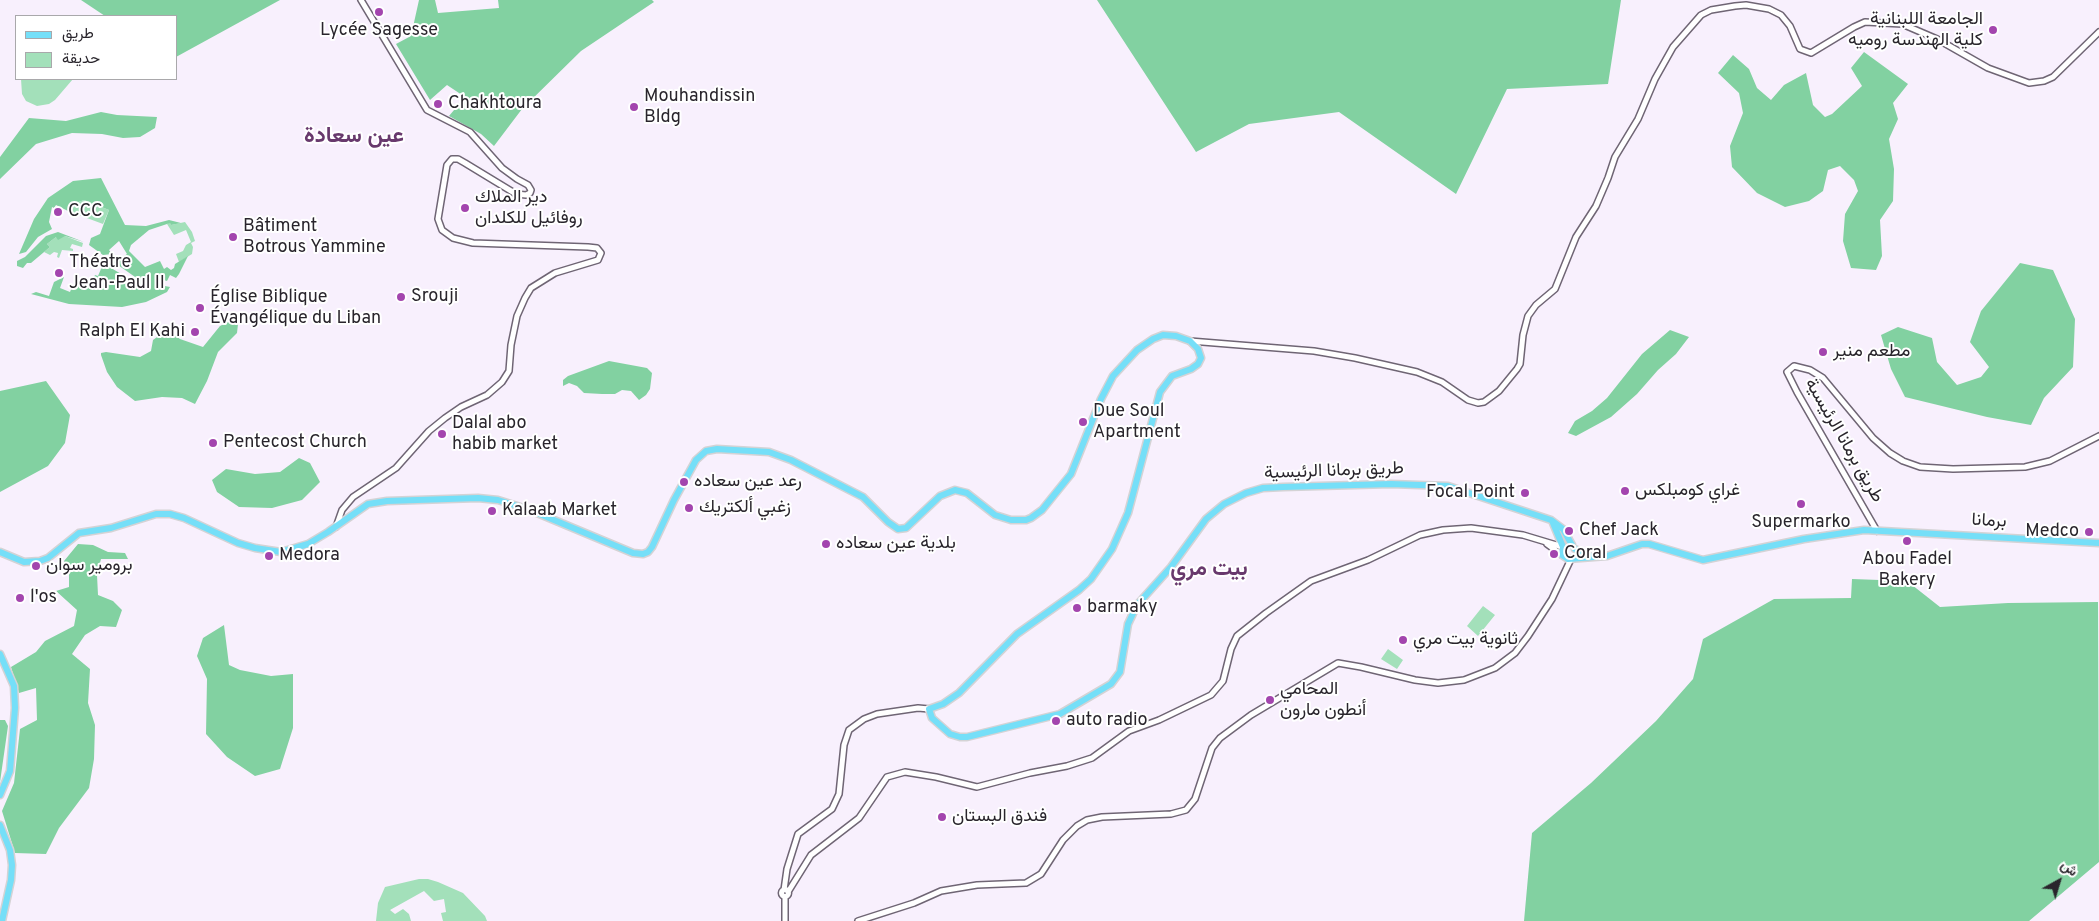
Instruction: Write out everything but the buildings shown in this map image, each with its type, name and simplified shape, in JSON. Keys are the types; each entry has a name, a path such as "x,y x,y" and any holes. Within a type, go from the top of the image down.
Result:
{"main road":[{"path":"0,552 24,562 40,561 48,558 79,533 111,528 156,514 170,514 184,518 238,543 281,552 299,547 336,527 370,503 487,498 530,510 633,553 643,554 652,547 694,463 703,454 717,449 769,452 791,460 863,497 888,522 898,529 906,528 940,496 955,490 967,494 995,515 1010,520 1026,520 1042,510 1071,474 1105,389 1122,365 1144,345 1160,336 1176,336 1190,341 1198,349 1201,358 1195,366 1172,376 1163,386 1128,513 1106,559 1091,579 1079,590 1017,634 968,685 950,699 931,709"},
{"name":"طريق برمانا الرئيسية","path":"931,709 932,718 953,735 967,737 1060,714 1112,684 1120,672 1128,624 1138,605 1171,566 1206,519 1224,504 1246,493 1263,488 1391,484 1448,486 1551,520 1563,529 1573,547"},
{"path":"1551,520 1568,558 1576,552 1573,547"},
{"name":"طريق برمانا الرئيسية","path":"1568,558 1602,557 1635,546 1650,544 1694,558 1712,560 1804,539 1864,530 1877,531"},
{"name":"برمانا","path":"1877,531 2099,543"},
{"path":"1563,547 1573,547 1591,556"},
{"path":"0,654 14,686 16,708 10,771 0,795"},
{"path":"0,825 10,850 12,865 12,880 2,921"}],"street":[{"path":"336,527 342,510 352,497 396,468 429,431 445,418 461,407 494,390 502,382 509,371 511,345 518,316 525,298 534,286 556,273 598,260 601,256 599,249 588,247 483,244 463,241 447,235 442,230 438,219 449,162 458,159 516,194 525,196 531,191 528,186 502,168 470,132 427,110 361,0"},
{"path":"1190,341 1314,351 1355,358 1417,372 1442,382 1468,400 1478,403 1484,402 1498,391 1517,369 1522,356 1523,335 1528,316 1536,305 1552,293 1557,285 1576,237 1596,206 1608,178 1614,157 1638,119 1655,79 1673,47 1701,15 1709,11 1746,5 1769,9 1781,15 1790,26 1800,49 1811,53 1854,26 1865,22 1902,24 1926,33 1988,68 2029,83 2044,81 2053,77 2099,32"},
{"name":"طريق برمانا الرئيسية","path":"1877,531 1797,392 1788,372 1794,366 1810,370 1823,378 1873,438 1890,453 1903,461 1920,467 1962,469 2025,467 2050,461 2099,436"},
{"path":"786,893 811,855 859,818 871,804 882,783 890,775 905,772 977,787 1092,758 1129,731 1159,720 1211,695 1223,681 1231,649 1237,636 1312,581 1368,560 1420,535 1443,530 1471,528 1523,535 1563,547"},
{"path":"858,921 914,903 942,891 977,885 1026,883 1041,874 1063,840 1077,826 1087,820 1102,817 1171,814 1186,810 1195,799 1212,748 1220,738 1251,715 1338,663 1361,666 1415,680 1438,683 1464,680 1495,668 1510,658 1528,636 1552,599 1564,573 1568,558 1542,541"},
{"path":"785,921 787,869 798,834 832,809 839,794 844,745 850,730 864,719 877,714 918,708 931,709"}],"green space":[{"path":"81,0 280,0 178,56 178,15 104,15"},
{"path":"419,0 435,0 438,13 499,8 498,0 652,0 654,2 581,51 522,109 494,146 481,134 449,116 465,97 447,85 430,100 396,44 411,36"},
{"path":"1097,0 1621,0 1608,84 1507,89 1456,194 1339,112 1249,124 1196,152"},
{"path":"1864,52 1908,84 1893,103 1898,119 1889,139 1894,169 1893,201 1880,220 1882,256 1876,270 1851,268 1843,241 1845,214 1858,191 1854,180 1840,166 1828,170 1823,191 1809,201 1785,207 1757,193 1732,167 1730,146 1743,113 1739,93 1718,73 1733,55 1749,69 1757,88 1771,100 1784,85 1806,73 1813,105 1825,117 1832,114 1862,86 1851,68"},
{"path":"21,80 72,80 55,100 49,104 37,106 26,101 22,94"},
{"path":"101,112 117,115 157,117 155,128 140,137 123,138 102,134 72,133 36,144 0,179 0,157 29,118 66,121"},
{"path":"101,178 125,225 146,226 169,220 181,223 171,225 170,223 149,230 131,245 129,251 145,267 160,261 164,269 167,267 171,270 175,264 188,256 176,278 170,275 167,281 160,279 165,286 170,287 167,292 146,302 122,307 69,304 31,294 36,292 49,296 54,282 64,277 60,288 70,292 72,287 70,285 79,285 82,278 86,278 85,281 91,284 95,275 98,276 106,257 111,260 120,259 127,254 119,241 109,250 112,254 103,255 89,245 91,238 100,234 109,210 84,200 70,205 68,211 56,205 54,208 52,207 49,222 52,229 38,237 26,252 19,254 34,219 48,198 73,181","holes":["115,263 138,279 135,286 123,275 111,268"]},
{"path":"84,200 109,210 103,224 68,211 70,205"},
{"path":"170,222 171,225 185,222 192,232 195,241 191,243 193,247 192,254 179,262 176,254 183,251 186,245 191,242 186,230 174,235 167,224"},
{"path":"58,232 84,242 65,236 58,240 56,237 47,244 50,247 31,263 27,263 23,268 17,266 17,261 25,257 46,236"},
{"path":"65,236 83,243 82,247 72,244 70,248 73,251 62,250 59,258 57,257 58,253 54,252 50,255 44,252 50,247 47,244 56,237"},
{"path":"2020,263 2053,270 2075,319 2073,367 2044,398 2031,425 1987,417 1905,397 1891,369 1881,335 1898,327 1932,338 1937,362 1957,385 1981,377 1989,367 1970,342 1981,311"},
{"path":"232,320 238,324 237,333 218,352 207,381 195,404 182,398 162,397 135,401 117,387 107,372 101,355 101,353 106,352 140,357 151,351 153,340 164,332 171,332 180,339 203,347 220,326"},
{"path":"1670,330 1689,337 1676,354 1658,370 1637,394 1611,417 1576,436 1568,433 1575,421 1592,411 1607,398 1642,354"},
{"path":"609,361 647,368 652,373 650,389 646,395 639,400 631,391 622,390 615,394 584,393 577,386 569,383 563,386 563,380 568,376"},
{"path":"46,381 70,415 65,443 48,466 0,492 0,391"},
{"path":"299,458 310,463 320,482 302,500 272,508 239,507 217,492 212,480 226,469 255,474 280,472"},
{"path":"78,544 93,545 108,552 125,553 128,559 101,559 97,575 98,595 113,601 122,610 116,627 100,626 85,635 72,654 90,669 88,703 95,725 94,759 89,788 59,828 46,854 15,853 2,811 14,783 20,729 37,720 36,688 19,693 11,667 36,652 45,641 74,626 77,610 56,591 69,587 69,573 64,561"},
{"path":"1852,579 1907,581 1940,607 2008,603 2098,602 2099,862 2029,921 1524,921 1532,833 1591,783 1656,721 1693,679 1703,639 1774,599 1851,598"},
{"path":"1483,606 1495,615 1478,636 1467,626"},
{"path":"224,625 229,665 240,670 271,676 293,674 293,728 280,769 255,776 227,757 206,734 207,679 197,656 203,638"},
{"path":"1388,649 1403,660 1397,669 1381,659"},
{"path":"0,720 5,720 8,726 0,782"},
{"path":"419,879 438,882 463,893 485,916 487,921 443,921 441,913 446,912 444,899 434,901 424,891 390,910 395,914 403,909 409,914 411,921 376,921 378,903 385,887"}],"place":[{"name":"Lycée Sagesse","path":"379,12"},
{"name":"الجامعة اللبنانية كلية الهندسة روميه","path":"1993,30"},
{"name":"Chakhtoura","path":"438,104"},
{"name":"Mouhandissin Bldg","path":"634,107"},
{"name":"دير الملاك روفائيل للكلدان","path":"465,208"},
{"name":"CCC","path":"58,212"},
{"name":"Bâtiment Botrous Yammine","path":"233,237"},
{"name":"Théatre Jean-Paul II","path":"59,273"},
{"name":"Srouji","path":"401,297"},
{"name":"Église Biblique Évangélique du Liban","path":"200,308"},
{"name":"Ralph El Kahi","path":"195,332"},
{"name":"مطعم منير","path":"1823,352"},
{"name":"Due Soul Apartment","path":"1083,422"},
{"name":"Dalal abo habib market","path":"442,434"},
{"name":"Pentecost Church","path":"213,443"},
{"name":"رعد عين سعاده","path":"684,482"},
{"name":"غراي كومبلكس","path":"1625,491"},
{"name":"Focal Point","path":"1525,493"},
{"name":"Supermarko","path":"1801,504"},
{"name":"زغبي ألكتريك","path":"689,508"},
{"name":"Kalaab Market","path":"492,511"},
{"name":"Chef Jack","path":"1569,531"},
{"name":"Medco","path":"2089,532"},
{"name":"Abou Fadel Bakery","path":"1907,541"},
{"name":"بلدية عين سعاده","path":"826,544"},
{"name":"Coral","path":"1554,554"},
{"name":"Medora","path":"269,556"},
{"name":"برومير سوان","path":"36,566"},
{"name":"l'os","path":"20,598"},
{"name":"barmaky","path":"1077,608"},
{"name":"ثانوية بيت مري","path":"1403,640"},
{"name":"المحامي أنطون مارون","path":"1270,700"},
{"name":"auto radio","path":"1056,721"},
{"name":"فندق البستان","path":"942,817"}],"district":[{"name":"عين سعادة","path":"354,138"},
{"name":"بيت مري","path":"1209,571"}]}
